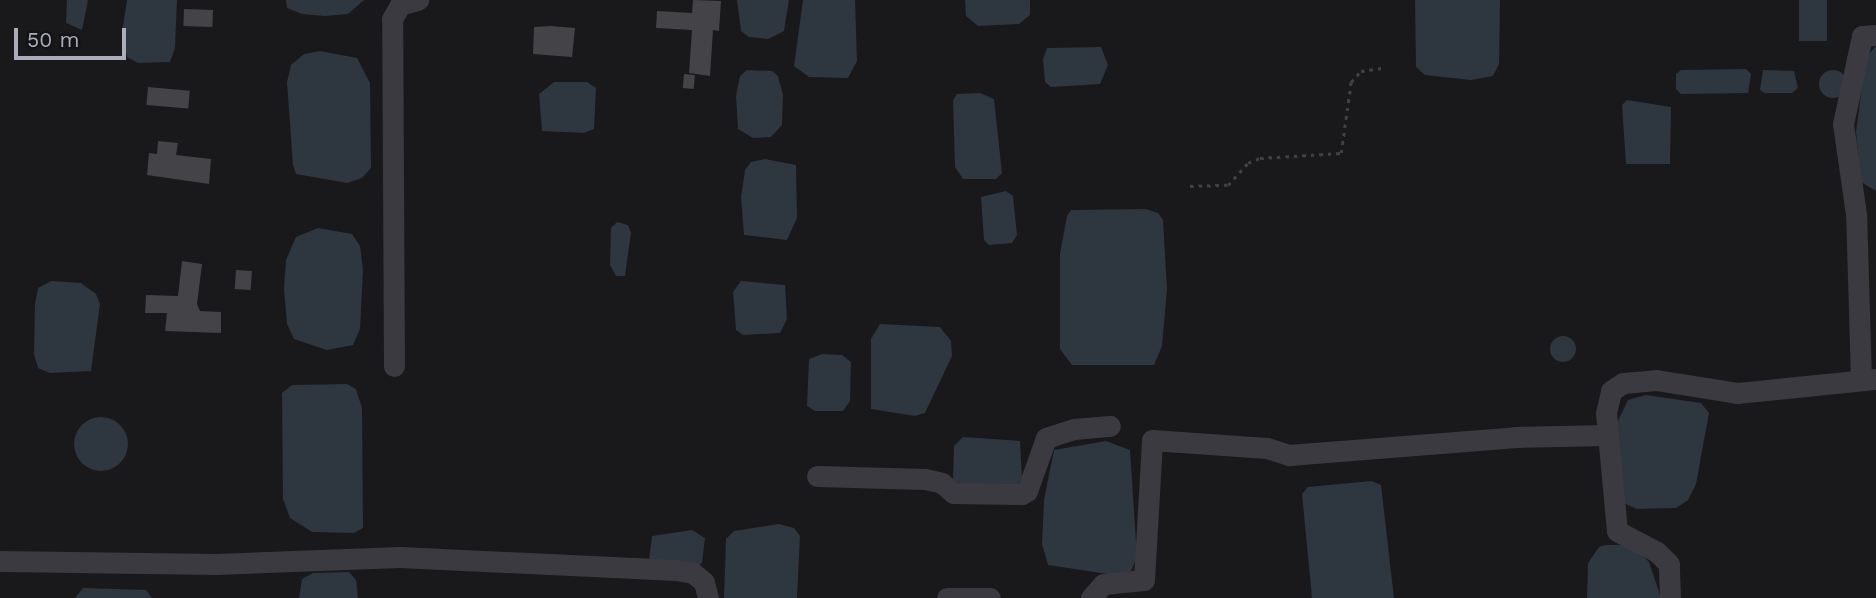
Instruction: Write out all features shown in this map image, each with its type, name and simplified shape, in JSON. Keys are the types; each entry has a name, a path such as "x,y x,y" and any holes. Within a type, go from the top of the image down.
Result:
{"street":[{"path":"394,366 392,19 400,5 418,0"},
{"path":"1670,598 1669,564 1657,552 1617,531 1607,435 1611,391 1622,383 1656,380 1737,393 1869,379 1856,214 1843,124 1862,36 1876,35"},
{"path":"817,476 925,479 943,483 953,493 1022,494 1027,491 1046,438 1074,429 1110,426"},
{"path":"1091,598 1103,584 1144,580 1152,440 1267,448 1289,455 1516,437 1607,435"},
{"path":"0,561 216,564 400,557 676,570 693,573 704,582 708,598"},
{"path":"947,598 990,598"}],"path":[{"path":"1190,186 1228,185 1244,166 1260,158 1341,153 1351,82 1361,71 1382,68"}],"shaded area":[{"path":"67,0 88,0 82,30 66,23"},
{"path":"127,0 177,0 175,48 170,62 138,63 127,57 122,33"},
{"path":"286,0 364,0 348,14 325,16 302,14 287,8"},
{"path":"737,0 789,0 784,31 768,39 749,37 741,31"},
{"path":"803,0 855,0 857,61 848,78 809,77 794,66"},
{"path":"965,0 1030,0 1030,15 1019,24 978,26 966,16"},
{"path":"1415,0 1500,0 1499,64 1493,76 1471,80 1425,75 1416,67"},
{"path":"1799,0 1827,0 1827,41 1799,41"},
{"path":"1876,46 1876,191 1861,182 1856,132 1866,57"},
{"path":"1101,47 1108,65 1100,84 1051,87 1045,82 1043,59 1047,48"},
{"path":"320,51 357,58 370,83 371,168 362,178 347,183 296,174 293,165 287,82 291,65 304,54"},
{"path":"1746,69 1751,74 1748,93 1681,94 1676,89 1676,74 1681,70"},
{"path":"747,70 772,71 778,76 783,95 782,125 771,137 753,138 738,129 736,96 740,76"},
{"path":"1763,70 1794,71 1798,88 1792,93 1764,93 1760,90"},
{"path":"1833,70 1843,74 1847,84 1843,94 1833,98 1823,94 1819,84 1823,74"},
{"path":"554,82 587,82 596,88 594,129 584,133 542,131 539,94"},
{"path":"980,93 994,99 1002,173 996,179 963,179 955,167 953,100 957,94"},
{"path":"1627,100 1671,107 1670,164 1626,164 1622,105"},
{"path":"765,159 796,165 797,218 787,240 744,235 741,197 745,170 751,162"},
{"path":"1006,191 1013,196 1017,235 1012,243 989,245 984,240 981,197"},
{"path":"1146,209 1158,213 1163,220 1167,289 1162,346 1154,365 1072,365 1060,349 1060,254 1067,216 1071,210"},
{"path":"617,222 628,225 631,233 625,276 616,276 610,265 611,228"},
{"path":"318,228 352,234 360,246 363,269 360,329 353,345 327,350 294,339 287,324 284,289 286,260 296,237"},
{"path":"51,281 81,283 96,294 100,304 91,371 50,373 38,368 34,354 35,304 38,288"},
{"path":"741,281 785,285 787,319 780,333 743,335 736,330 733,292"},
{"path":"880,324 940,327 951,341 952,356 925,413 915,416 871,409 871,339"},
{"path":"1563,336 1572,340 1576,349 1572,358 1563,362 1554,358 1550,349 1554,340"},
{"path":"822,354 842,355 851,362 850,401 843,411 815,411 807,406 809,359"},
{"path":"347,384 356,389 362,408 363,528 354,533 312,532 290,518 283,499 282,393 292,385"},
{"path":"1646,395 1701,403 1709,413 1696,484 1688,500 1676,508 1637,509 1619,501 1615,427 1628,400"},
{"path":"101,417 120,425 128,444 120,463 101,471 82,463 74,444 82,425"},
{"path":"963,437 1020,441 1022,477 1017,488 1012,491 953,482 954,446"},
{"path":"1106,441 1130,450 1137,557 1131,571 1121,576 1048,565 1042,544 1044,500 1054,450"},
{"path":"1371,481 1381,485 1394,598 1312,598 1302,494 1308,487"},
{"path":"779,524 794,528 800,536 797,598 724,598 726,539 734,531"},
{"path":"692,530 705,538 702,563 696,567 649,560 652,536"},
{"path":"1625,545 1639,552 1649,562 1661,598 1587,598 1588,563 1599,547"},
{"path":"349,572 356,580 358,598 299,598 302,579 313,573"},
{"path":"83,588 146,590 152,598 75,598"}],"building":[{"path":"693,0 721,1 719,31 713,30 710,76 689,73 692,30 656,28 657,11 692,13"},
{"path":"184,9 213,10 212,27 183,26"},
{"path":"534,27 575,28 572,57 533,54"},
{"path":"684,74 695,75 694,89 683,88"},
{"path":"148,87 190,91 188,109 146,105"},
{"path":"158,141 178,143 176,155 211,159 209,184 147,175 149,153 157,154"},
{"path":"182,261 202,264 197,304 200,311 221,312 221,333 165,331 167,313 145,313 146,295 178,296"},
{"path":"236,270 252,271 251,290 235,289"}]}
